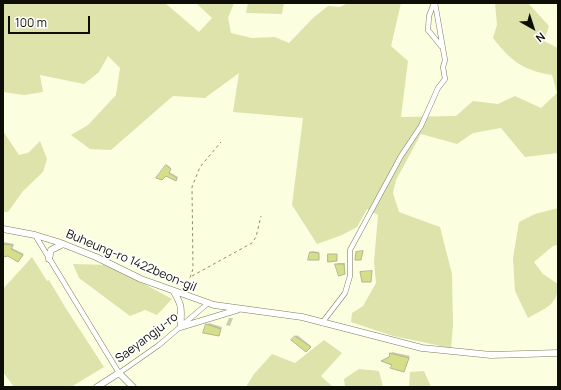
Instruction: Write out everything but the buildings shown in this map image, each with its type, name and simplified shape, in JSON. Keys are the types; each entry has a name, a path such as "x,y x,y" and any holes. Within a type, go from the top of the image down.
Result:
{"street":[{"path":"322,323 345,293 350,276 350,250 401,156 421,126 438,88 445,79 443,67 445,60 435,3"},
{"path":"435,3 429,16 428,30 442,47"},
{"name":"Buheung-ro 1422beon-gil","path":"3,229 35,235 64,244 174,292 207,304 302,317 422,348 491,355 558,353"},
{"path":"35,235 119,373 133,387"},
{"path":"49,259 51,250 64,244"},
{"path":"174,292 181,303 183,311 181,327 238,309"},
{"name":"Saeyangju-ro","path":"97,387 119,373 181,327 207,304"}],"path":[{"path":"184,295 193,269 192,186 200,167 221,142"},
{"path":"191,276 252,243 256,236 261,216"}],"green space":[{"path":"3,3 165,3 199,32 212,18 196,3 234,3 228,18 231,33 252,38 275,37 289,43 313,18 328,6 340,7 348,3 401,3 391,46 408,61 401,117 456,116 473,101 498,104 515,96 541,108 557,93 552,75 533,70 518,63 506,53 493,38 497,25 495,3 528,3 549,26 544,41 558,48 558,153 525,157 501,128 473,133 457,144 421,134 396,180 393,193 399,212 440,227 452,274 453,326 451,348 393,336 351,322 352,313 363,306 376,283 374,262 378,215 367,209 357,227 342,235 317,244 292,205 303,118 233,112 239,73 205,98 173,96 111,150 90,149 71,135 88,125 116,95 120,68 108,56 99,72 84,84 40,75 43,92 24,95 3,92"},
{"path":"248,3 284,3 282,14 246,13"},
{"path":"3,131 19,155 28,153 40,141 47,159 43,172 23,191 8,212 3,212"},
{"path":"558,208 558,245 553,246 534,262 543,274 558,284 556,297 545,309 528,318 515,291 513,258 519,222 535,214"},
{"path":"32,257 47,281 49,280 104,367 71,387 14,387 3,372 3,289"},
{"path":"73,264 109,265 172,299 157,315 145,310 130,316 79,278"},
{"path":"324,340 342,353 321,376 333,387 246,387 254,374 272,354 295,363"},
{"path":"359,369 379,371 383,387 345,387 344,379"},
{"path":"424,371 431,387 409,387 410,372"}]}
